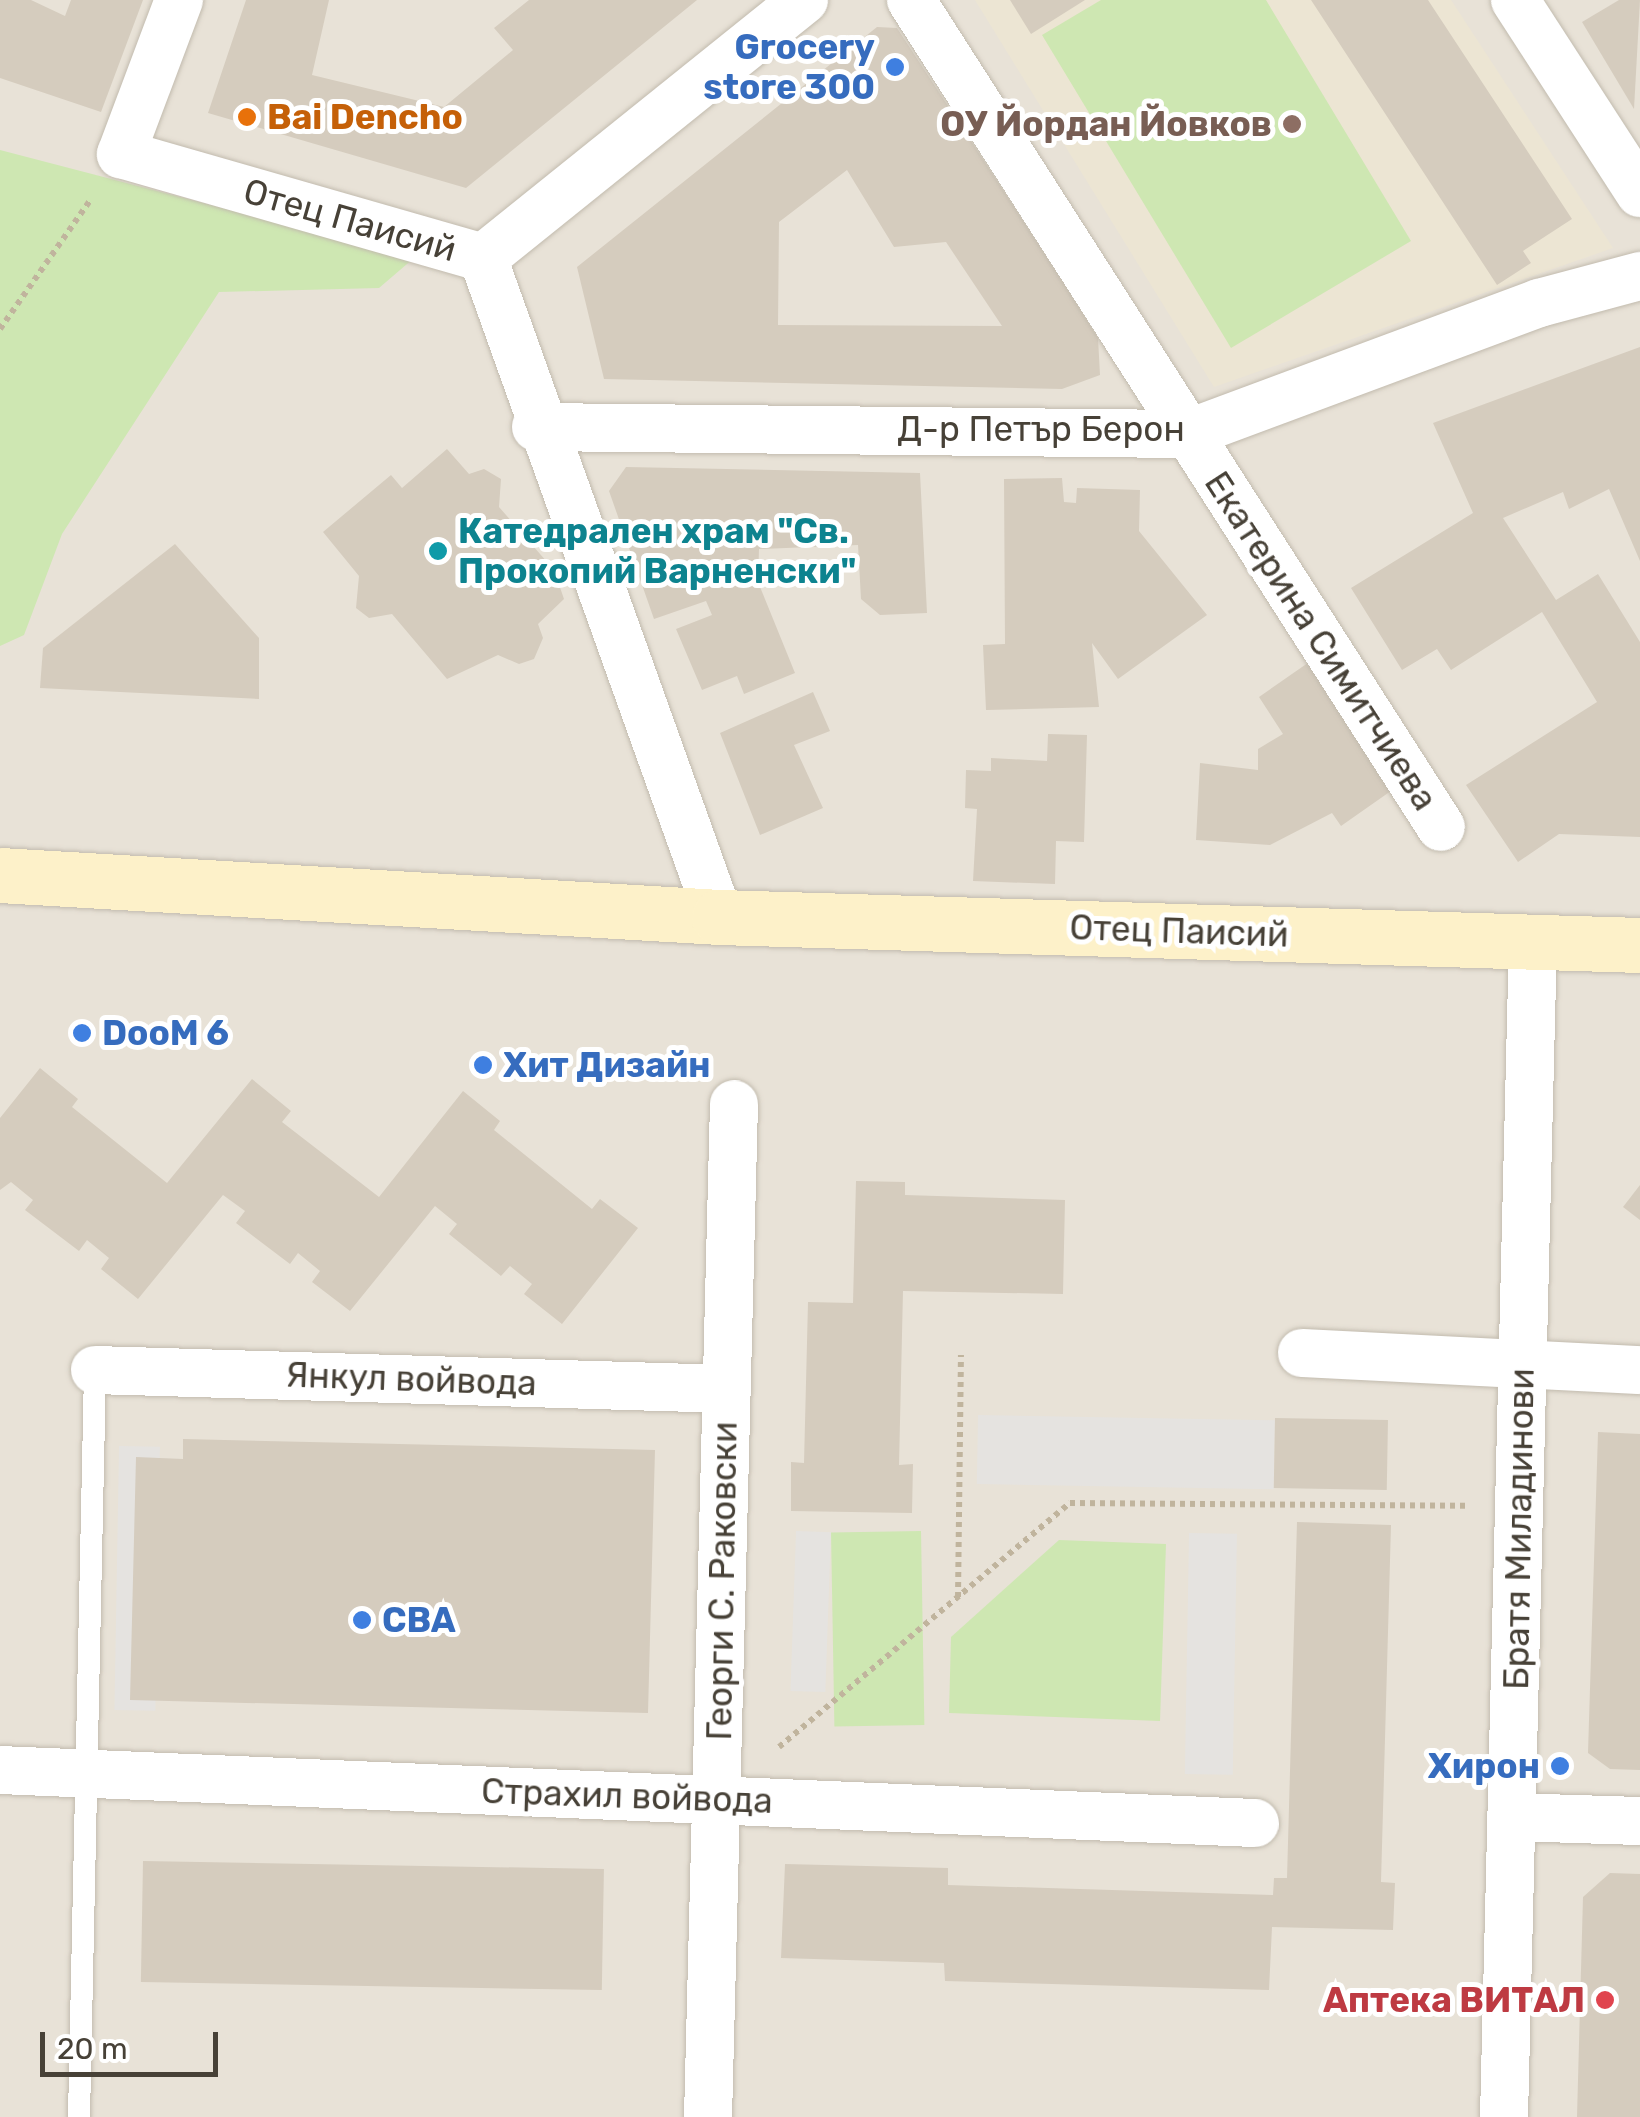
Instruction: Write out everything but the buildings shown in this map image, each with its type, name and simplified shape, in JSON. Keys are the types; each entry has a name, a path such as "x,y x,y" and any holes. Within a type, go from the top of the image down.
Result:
{"street":[{"path":"121,154 180,0"},
{"path":"483,258 804,0"},
{"name":"Екатерина Симитчиева","path":"910,0 1441,827"},
{"path":"1515,0 1640,193"},
{"name":"Отец Паисий","path":"121,154 483,258 536,426 719,918"},
{"name":"Д-р Петър Берон","path":"536,426 1187,434 1640,276"},
{"name":"Отец Паисий","path":"0,875 719,918 1640,945"},
{"name":"Братя Миладинови","path":"1504,2117 1533,941"},
{"name":"Георги С. Раковски","path":"708,2117 734,1104"},
{"path":"1302,1354 1640,1370"},
{"name":"Янкул войвода","path":"95,1370 726,1388"},
{"name":"Страхил войвода","path":"0,1770 1255,1823"},
{"path":"1512,1818 1640,1821"}],"lane":[{"path":"79,2117 95,1370"}],"path":[{"path":"0,329 121,154"},
{"path":"958,1598 961,1355"},
{"path":"716,1800 1070,1503 1519,1506"}],"shaded area":[{"path":"0,0 1640,0 1640,2117 0,2117"},
{"name":"ОУ Йордан Йовков","path":"975,0 1451,0 1613,248 1214,387"},
{"path":"978,1415 1275,1420 1274,1489 977,1484"},
{"path":"119,1446 160,1447 155,1711 114,1710"},
{"path":"796,1531 831,1532 825,1692 790,1691"},
{"path":"1189,1533 1237,1534 1233,1775 1185,1774"}],"green space":[{"path":"1101,0 1266,0 1411,241 1231,348 1042,35"},
{"path":"0,150 414,258 379,288 219,292 62,534 24,635 0,646"},
{"path":"921,1531 924,1725 834,1727 831,1533"},
{"path":"1059,1540 1166,1544 1160,1721 949,1713 951,1637"}],"place":[{"name":"Grocery store 300","path":"895,67"},
{"name":"Bai Dencho","path":"247,117"},
{"name":"ОУ Йордан Йовков","path":"1292,124"},
{"name":"Катедрален храм \"Св. Прокопий Варненски\"","path":"438,551"},
{"name":"DooM 6","path":"82,1033"},
{"name":"Хит Дизайн","path":"483,1065"},
{"name":"CBA","path":"362,1620"},
{"name":"Хирон","path":"1560,1766"},
{"name":"Аптека ВИТАЛ","path":"1605,2000"}]}
